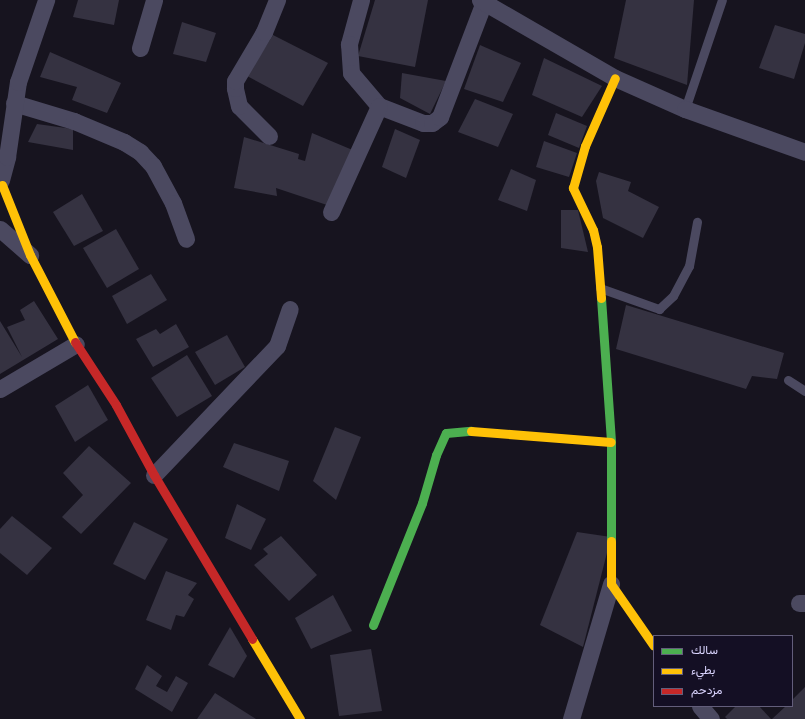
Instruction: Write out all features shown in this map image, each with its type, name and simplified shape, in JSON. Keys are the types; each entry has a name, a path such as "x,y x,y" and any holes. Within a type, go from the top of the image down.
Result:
{"street":[{"path":"46,0 18,82 7,106 7,157 1,185 30,255 76,344 116,405 154,475 300,719"},
{"path":"140,48 154,0"},
{"path":"269,136 239,106 235,88 236,81 264,32 277,0"},
{"path":"361,0 356,14 348,57 351,73 372,101 379,106 423,123 432,123 440,117 482,1 615,78 685,109 805,152"},
{"path":"571,719 611,584 611,442 597,247 593,230 573,188 585,146 615,78"},
{"path":"7,106 74,121 124,142 140,152 153,166 174,203 186,239"},
{"path":"331,212 379,106"},
{"path":"0,230 30,255"},
{"path":"154,475 277,346 290,309"},
{"path":"0,389 76,344"},
{"path":"372,625 422,503 436,455 446,433 464,430 611,442"},
{"path":"611,584 653,645"},
{"path":"701,707 711,719"}],"lane":[{"path":"685,109 722,0"},
{"path":"600,288 659,309 673,296 689,266 697,222"},
{"path":"788,380 805,391"}],"building":[{"path":"78,0 119,0 114,25 73,17"},
{"path":"375,0 428,0 415,67 358,56"},
{"path":"626,0 694,0 687,85 614,58"},
{"path":"182,22 216,33 206,62 173,54"},
{"path":"775,25 805,34 805,43 794,79 759,68"},
{"path":"273,35 328,63 303,106 247,76"},
{"path":"480,45 521,63 503,102 464,89"},
{"path":"50,52 121,83 107,113 72,100 77,87 40,77"},
{"path":"544,58 602,86 582,117 532,95"},
{"path":"402,73 446,81 430,114 400,98"},
{"path":"475,99 513,114 498,147 458,132"},
{"path":"556,113 587,126 579,148 548,135"},
{"path":"37,124 73,129 73,150 28,142"},
{"path":"395,129 420,140 406,178 382,167"},
{"path":"312,133 355,151 330,206 276,188 277,196 234,188 244,137 299,154 298,159 305,161"},
{"path":"544,141 577,153 569,177 536,167"},
{"path":"511,169 536,180 527,211 498,200"},
{"path":"599,172 631,182 628,191 659,207 643,238 603,218 596,181"},
{"path":"82,194 103,231 74,246 53,212"},
{"path":"561,210 578,210 588,252 561,248"},
{"path":"116,229 139,269 107,288 83,248"},
{"path":"151,274 167,300 127,324 112,296"},
{"path":"34,301 58,339 0,374 0,321 22,357 7,327 25,320 20,310"},
{"path":"626,305 784,353 777,379 752,376 746,389 616,349"},
{"path":"176,324 189,347 153,367 136,339 156,329 160,334"},
{"path":"227,335 245,367 215,385 195,352"},
{"path":"187,355 212,396 177,417 151,378"},
{"path":"88,385 108,420 75,442 55,406"},
{"path":"335,427 361,437 336,500 313,481"},
{"path":"234,443 289,461 279,491 223,467"},
{"path":"89,446 131,483 81,534 62,517 83,495 63,473"},
{"path":"237,504 266,519 251,550 225,538"},
{"path":"12,516 52,548 27,575 0,553 0,529"},
{"path":"134,522 168,539 145,580 113,564"},
{"path":"577,532 611,537 583,647 540,625"},
{"path":"281,536 317,575 289,601 254,565 268,554 263,549"},
{"path":"166,571 197,583 188,595 194,599 184,617 176,615 171,630 146,620"},
{"path":"333,595 352,631 311,649 295,618"},
{"path":"230,627 247,656 234,678 208,665"},
{"path":"371,649 382,711 339,716 330,655"},
{"path":"147,665 162,676 156,686 167,692 176,676 188,683 172,712 135,689"},
{"path":"805,687 805,719 772,719 785,707 793,707 793,699"},
{"path":"215,693 256,719 197,719"},
{"path":"735,707 760,707 771,719 727,719 725,717"}],"traffic: fast":[{"path":"601,298 611,442 611,541"},
{"path":"373,625 422,503 436,455 446,433 471,431"}],"traffic: slow":[{"path":"601,298 597,247 593,230 573,188 585,146 615,78"},
{"path":"2,185 30,255 75,342"},
{"path":"471,431 611,442"},
{"path":"611,541 611,584 653,645"},
{"path":"252,639 300,719"}],"traffic: jam":[{"path":"75,342 116,405 154,475 252,639"}]}
